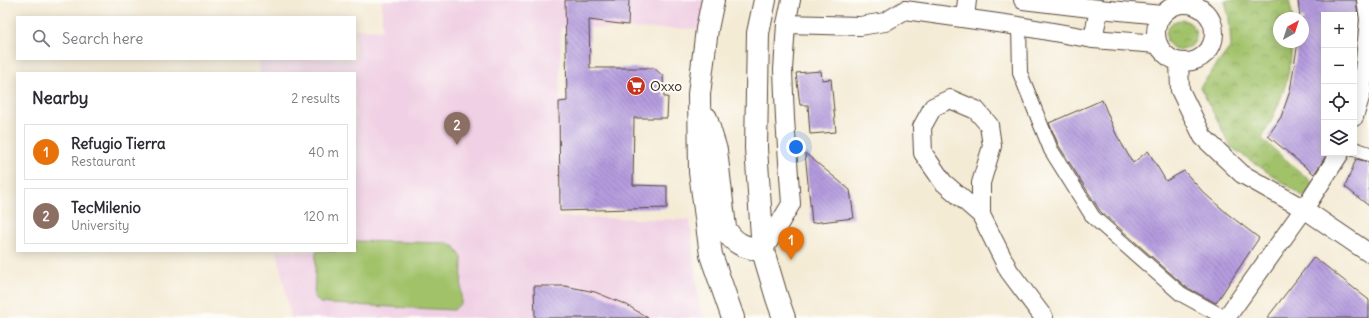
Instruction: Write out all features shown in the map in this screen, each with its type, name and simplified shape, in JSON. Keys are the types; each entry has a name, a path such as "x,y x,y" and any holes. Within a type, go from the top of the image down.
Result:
{"main road":[{"path":"713,0 707,29 699,94 700,172 706,227 711,255 733,318"},
{"path":"764,0 758,33 756,148 763,251 784,318"},
{"path":"699,94 716,150 725,228 737,243 763,251"}],"street":[{"path":"763,251 791,204 785,120 784,70 786,24 791,0"},
{"path":"965,18 967,0"},
{"path":"1023,0 1162,15"},
{"path":"1357,108 1362,92 1369,19 1366,0"},
{"path":"1197,3 1212,24 1214,36 1210,48 1202,57 1191,62 1179,62 1170,58 1163,52 1158,44 1156,34 1157,24 1162,15 1169,9 1178,5 1197,3"},
{"path":"1093,39 1099,9"},
{"path":"786,24 860,26 885,22 905,10 1019,26 1093,39 1158,44"},
{"path":"1019,26 1020,73 1051,150 1093,217 1181,294 1226,318 1304,209 1338,156"},
{"path":"1179,62 1180,90 1203,137 1242,174 1304,209 1369,254"},
{"path":"981,215 981,183 992,146 989,125 976,110 950,99 933,107 922,127 923,153 943,182 981,215 1009,271 1044,318"},
{"path":"1357,150 1369,154"}],"shaded area":[{"path":"382,0 713,0 707,29 561,28 558,217 690,220 699,304 705,318 291,318 277,252 356,252 356,72 259,72 258,60 356,60 356,29 382,30"}],"green space":[{"path":"1225,0 1289,0 1292,12 1273,12 1273,48 1292,48 1291,56 1287,80 1283,92 1262,139 1314,184 1304,197 1231,147 1200,87 1231,46 1229,19"},
{"path":"1181,20 1192,24 1196,35 1192,46 1181,50 1170,46 1166,35 1170,24"},
{"path":"356,241 448,243 455,247 462,258 461,303 454,310 330,304 320,303 314,297 316,252 356,252"}],"building":[{"path":"565,0 629,0 628,25 589,20 590,68 654,68 663,76 664,97 668,97 667,118 634,118 633,185 667,186 667,208 560,211 559,102 567,101"},
{"path":"1298,0 1356,0 1358,15 1357,12 1321,12 1321,156 1326,156 1314,174 1268,136 1281,117 1290,91 1297,48 1309,48 1309,12 1299,12"},
{"path":"821,71 822,80 831,79 836,132 810,134 808,105 800,105 796,73"},
{"path":"1102,100 1116,134 1133,163 1148,151 1166,181 1184,171 1204,193 1259,238 1216,303 1186,287 1100,211 1059,146 1049,123"},
{"path":"805,153 850,190 854,218 812,223"},
{"path":"1356,159 1369,162 1369,206 1345,187"},
{"path":"1314,257 1369,300 1369,318 1267,318"},
{"path":"534,286 565,286 595,292 627,305 648,318 535,318"}],"place":[{"name":"Oxxo","path":"636,86"},
{"name":"TecMilenio","path":"457,145"},
{"name":"Refugio Tierra","path":"791,260"}]}
